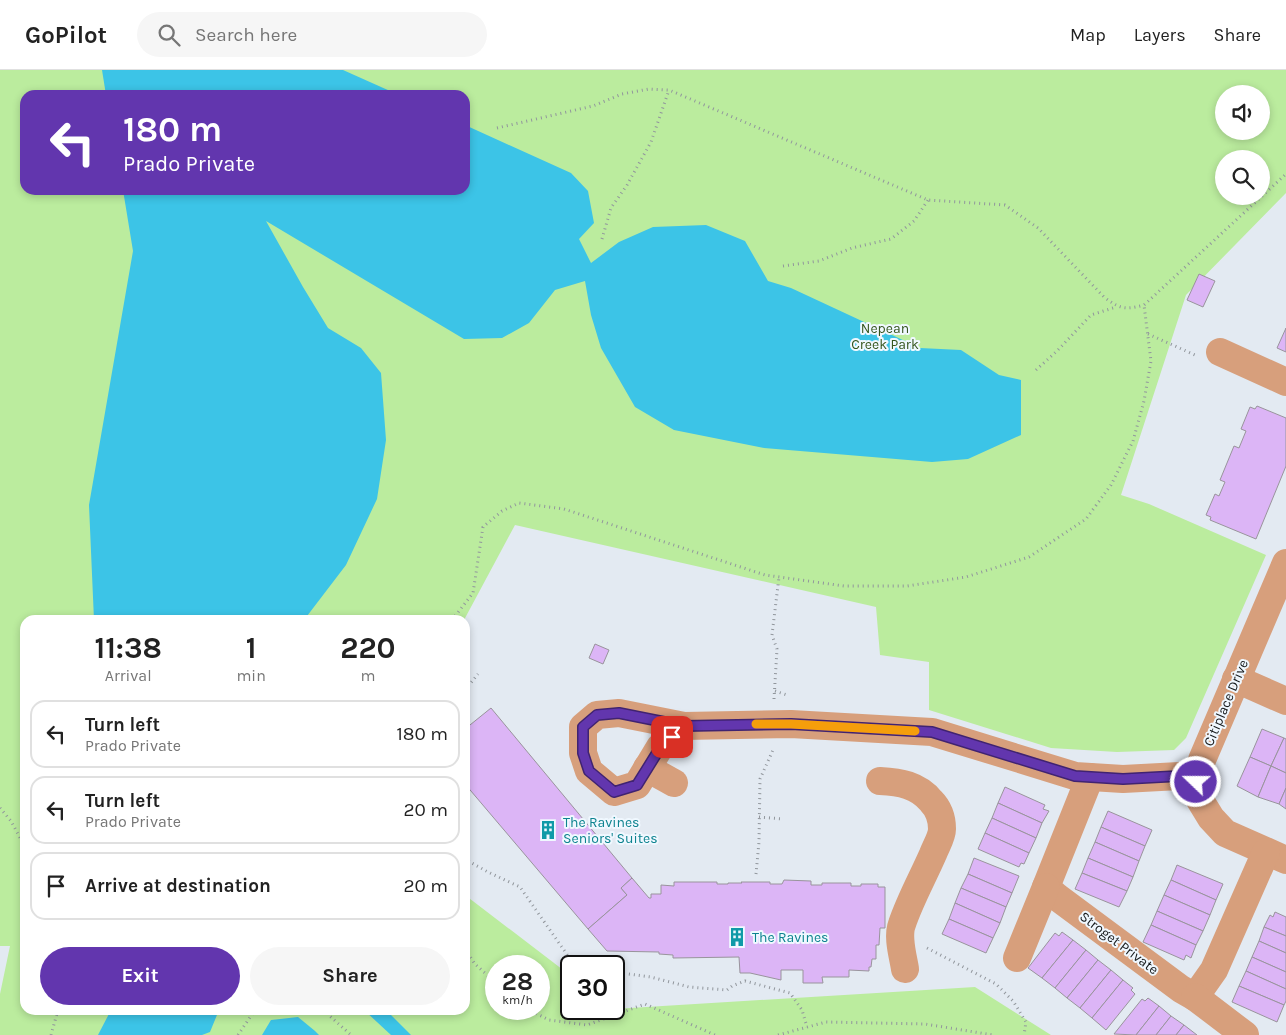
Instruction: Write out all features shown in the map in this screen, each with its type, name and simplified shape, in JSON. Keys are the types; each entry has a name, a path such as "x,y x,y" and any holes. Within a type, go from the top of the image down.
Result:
{"street":[{"path":"1209,354 1286,382"},
{"name":"Citiplace Drive","path":"1276,856 1225,833 1211,818 1200,800 1196,782 1202,760 1286,563"},
{"path":"1236,679 1286,701"},
{"path":"684,726 660,748 637,785 614,792 589,771 583,753 583,727 597,715 619,713 684,726 791,724 932,732 1075,776 1123,779 1198,775"},
{"path":"648,768 674,783"},
{"path":"1017,958 1090,777"},
{"path":"880,781 897,782 912,786 925,793 935,805 941,817 942,830 937,844 901,926 903,957"},
{"path":"1195,997 1214,970 1276,856"},
{"name":"Stroget Private","path":"1046,887 1245,1035"}],"path":[{"path":"497,128 593,106 622,94 649,89 669,90 928,200 1005,205 1038,228 1104,297 1116,307"},
{"path":"602,239 611,208 627,186 651,142 669,90"},
{"path":"1036,370 1091,315 1116,307 1130,309 1144,305 1286,174"},
{"path":"783,266 819,261 852,248 891,239 914,221 928,200"},
{"path":"456,615 473,594 483,527 502,511 519,503 564,509 765,575 844,586 907,586 966,577 1029,557 1086,518 1111,485 1133,441 1144,401 1151,361 1144,305"},
{"path":"1147,334 1209,354"},
{"path":"470,684 478,674"},
{"path":"775,692 788,695"},
{"path":"0,808 11,821 20,838"},
{"path":"759,817 783,819"},
{"path":"470,861 520,887 567,955"},
{"path":"903,957 926,948 996,984 1013,1001 1026,1022 1024,1035"},
{"path":"470,956 485,973"},
{"path":"625,973 651,977 689,987 727,990 744,981 790,993 802,1010 807,1027"},
{"path":"549,1020 587,1025 646,1004 715,1035"},
{"path":"51,1035 57,1015"},
{"path":"238,1035 251,1015"},
{"path":"328,1015 350,1035"},
{"path":"778,1035 826,1022 924,1024 993,1035"}],"green space":[{"name":"Nepean Creek Park","path":"0,70 1286,70 1286,193 1186,295 1121,495 1149,504 1266,555 1186,738 1174,750 1117,752 1051,748 929,710 929,662 880,655 876,607 515,525 467,615 20,615 20,1015 470,1015 470,899 544,955 485,955 485,1020 550,1020 550,960 560,968 560,1020 625,1020 625,1008 975,987 1051,1035 0,1035 0,994 10,946 0,946"}],"water":[{"path":"102,70 343,70 388,90 105,90"},
{"path":"470,127 571,173 588,191 594,223 579,239 591,263 619,242 653,227 706,225 745,241 768,281 791,288 920,348 961,350 999,375 1021,380 1021,435 968,459 932,462 764,448 674,430 635,407 601,348 591,315 585,281 555,290 529,323 502,338 464,339 266,221 328,328 361,348 381,373 386,440 377,499 346,565 308,615 94,615 89,505 133,251 124,195 470,195"},
{"path":"108,1015 217,1015 210,1032 202,1035 98,1035"},
{"path":"369,1015 391,1015 411,1035 391,1035"},
{"path":"298,1017 319,1035 262,1035 271,1020"}],"building":[{"path":"1199,274 1215,281 1203,307 1187,300"},
{"path":"1286,328 1286,352 1277,348"},
{"path":"1257,406 1286,418 1286,466 1256,539 1210,520 1211,517 1206,515 1215,494 1219,496 1225,482 1220,480 1234,446 1239,448 1246,431 1241,429 1250,407 1255,409"},
{"path":"595,644 609,650 603,664 589,658"},
{"name":"The Ravines Seniors' Suites","path":"491,708 632,878 621,888 627,895 588,929 470,790 470,725"},
{"path":"1262,729 1284,738 1271,766 1250,757"},
{"path":"1284,738 1286,739 1286,773 1271,766"},
{"path":"1250,757 1271,766 1258,797 1237,786"},
{"path":"1271,766 1286,773 1286,788 1279,804 1258,797"},
{"path":"1005,787 1045,805 1043,809 1049,811 1042,823 998,803"},
{"path":"1286,788 1286,809 1279,804"},
{"path":"998,803 1042,823 1036,838 992,818"},
{"path":"1108,811 1152,830 1145,846 1101,827"},
{"path":"992,818 1036,838 1029,853 985,833"},
{"path":"1101,827 1145,846 1139,861 1095,842"},
{"path":"985,833 1029,853 1024,864 1021,863 1019,867 978,849"},
{"path":"1095,842 1139,861 1133,877 1088,858"},
{"path":"974,858 1019,876 1012,893 968,874"},
{"path":"1088,858 1133,877 1127,891 1082,873"},
{"path":"1177,865 1223,884 1216,900 1171,880"},
{"path":"1082,873 1127,891 1119,907 1075,889"},
{"path":"968,874 1012,893 1006,907 961,888"},
{"name":"The Ravines","path":"632,878 649,898 651,898 651,894 661,894 661,885 674,886 674,882 717,882 717,884 728,884 770,882 770,884 782,884 784,880 811,881 811,885 822,885 822,883 851,883 851,886 878,884 878,887 885,887 885,928 880,928 879,945 876,945 876,959 872,959 869,971 849,970 849,977 822,977 823,983 803,983 803,970 781,970 781,980 750,973 740,973 739,957 673,958 673,955 659,954 659,952 607,951 588,929 627,895 621,888"},
{"path":"1171,880 1216,900 1210,915 1164,895"},
{"path":"961,888 1006,907 1000,923 955,903"},
{"path":"1164,895 1210,915 1203,931 1157,911"},
{"path":"955,903 1000,923 993,938 949,919"},
{"path":"1157,911 1203,931 1196,945 1151,925"},
{"path":"1275,912 1286,917 1286,936 1264,927 1270,915 1273,917"},
{"path":"949,919 993,938 986,953 942,934"},
{"path":"1151,925 1196,945 1191,958 1186,955 1184,960 1143,942"},
{"path":"1264,927 1286,936 1286,953 1259,941"},
{"path":"1062,932 1073,940 1042,978 1028,968 1055,933 1059,936"},
{"path":"1073,940 1086,950 1055,988 1042,978"},
{"path":"1259,941 1286,953 1286,972 1252,957"},
{"path":"1086,950 1098,960 1067,998 1055,988"},
{"path":"1252,957 1286,972 1286,989 1246,971"},
{"path":"1098,960 1111,970 1080,1008 1067,998"},
{"path":"1111,970 1123,980 1092,1018 1080,1008"},
{"path":"1246,971 1286,989 1284,1005 1239,986"},
{"path":"1123,980 1133,988 1131,990 1135,994 1106,1030 1092,1018"},
{"path":"1239,986 1284,1005 1277,1022 1232,1002"},
{"path":"1148,998 1159,1006 1136,1035 1114,1034 1142,999 1145,1001"},
{"path":"1159,1006 1171,1016 1156,1035 1136,1035"},
{"path":"1171,1016 1184,1025 1176,1035 1156,1035"},
{"path":"1184,1025 1197,1035 1176,1035"}],"slow traffic":[{"path":"756,724 791,724 915,731"}],"place":[{"name":"The Ravines Seniors' Suites","path":"548,830"},
{"name":"The Ravines","path":"737,937"}],"route":[{"path":"672,737 660,748 637,785 614,792 589,771 583,753 583,727 597,715 619,713 684,726 791,724 932,732 1075,776 1123,779 1198,775 1196,782"}]}
